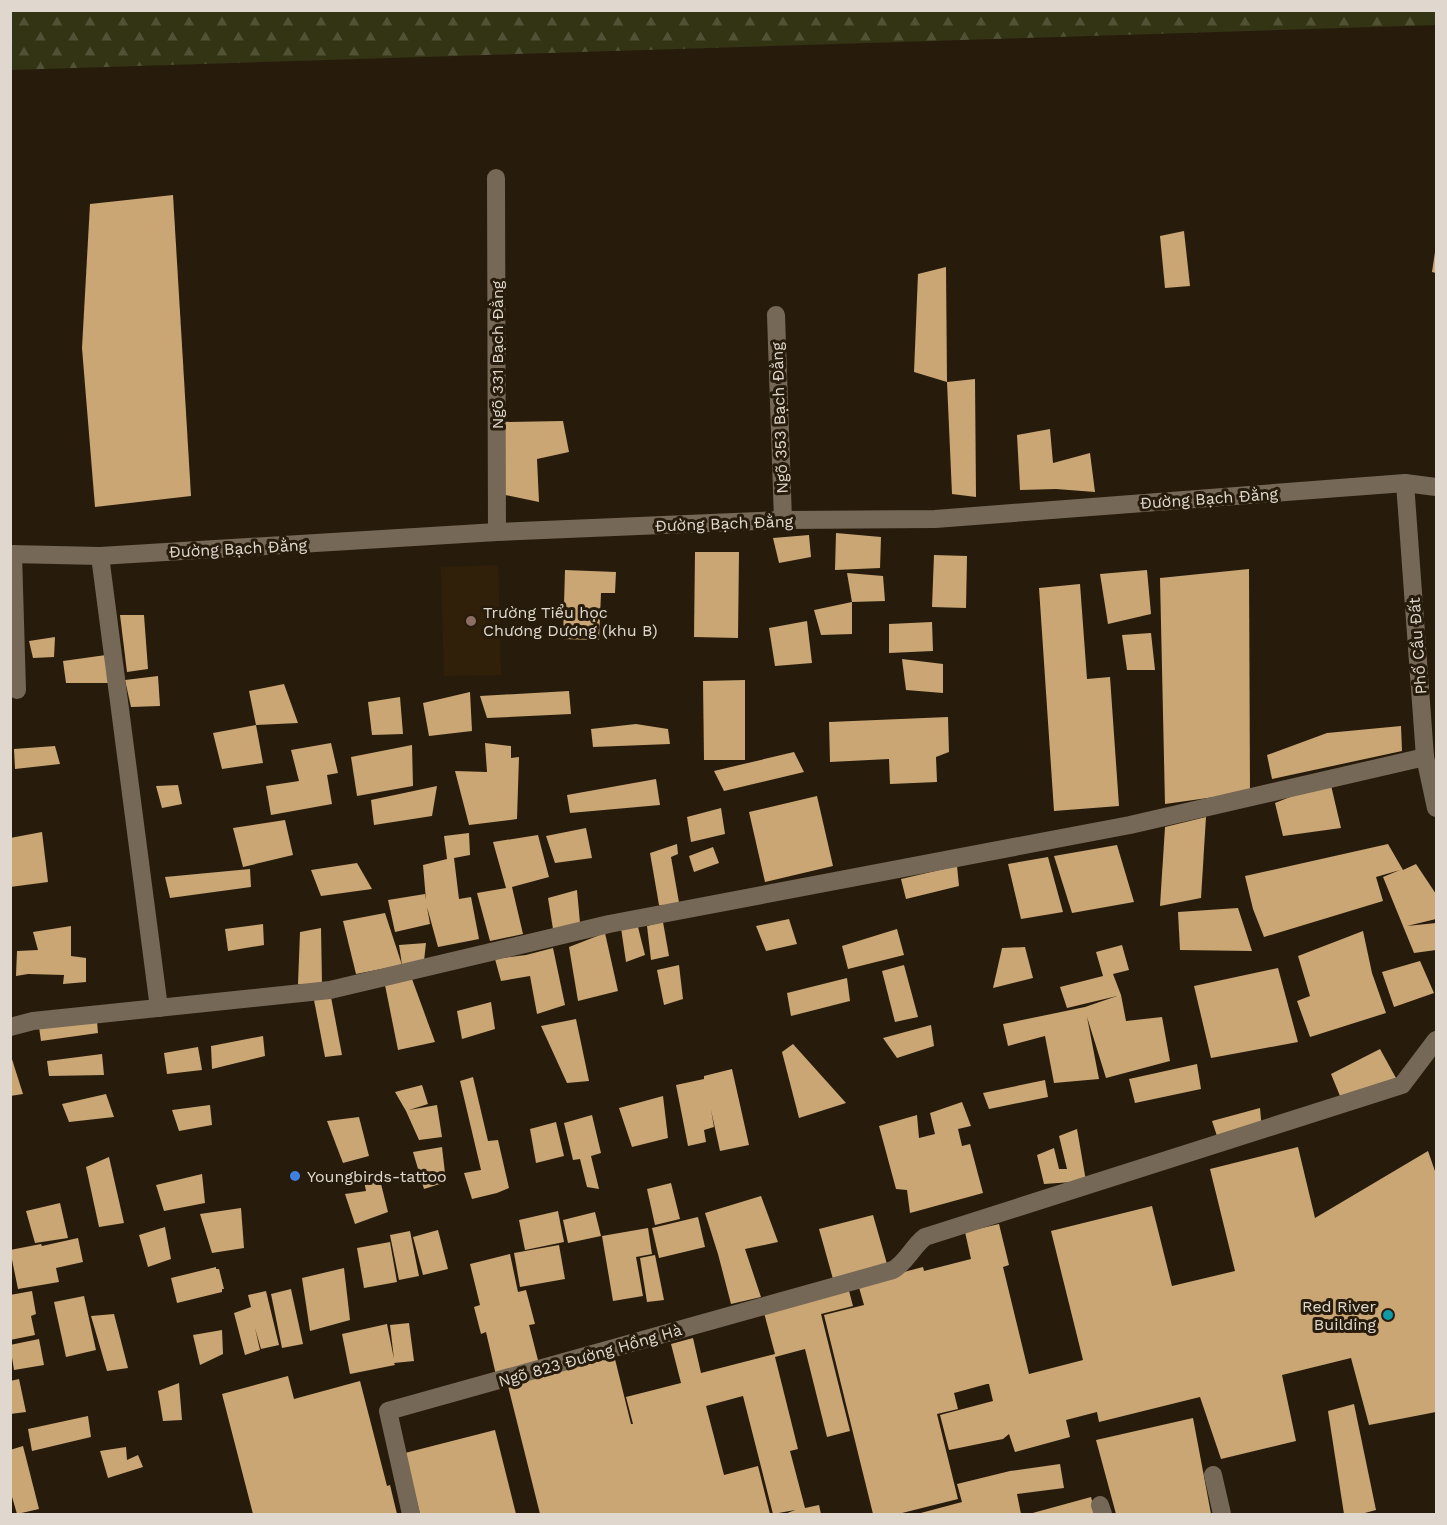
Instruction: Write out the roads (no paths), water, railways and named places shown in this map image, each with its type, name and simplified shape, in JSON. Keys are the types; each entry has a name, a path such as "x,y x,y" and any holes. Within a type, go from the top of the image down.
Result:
{"street":[{"name":"Ngõ 331 Bạch Đằng","path":"496,178 497,532"},
{"name":"Ngõ 353 Bạch Đằng","path":"776,315 783,520"},
{"name":"Đường Bạch Đằng","path":"12,554 100,556 497,532 783,520 935,519 1405,483 1437,487"},
{"name":"Phố Cầu Đất","path":"1405,483 1425,757 1437,808"},
{"path":"12,554 17,690"},
{"path":"100,556 159,1008"},
{"path":"10,1026 33,1021 330,990 609,924 1130,825 1425,757"},
{"name":"Ngõ 823 Đường Hồng Hà","path":"411,1515 388,1411 893,1270 904,1263 915,1244 925,1237 1402,1085 1437,1040"},
{"path":"1213,1475 1222,1515"}],"place":[{"name":"Trường Tiểu học Chương Dương (khu B)","path":"471,621"},
{"name":"Youngbirds-tattoo","path":"295,1176"},
{"name":"Red River Building","path":"1388,1315"}]}
